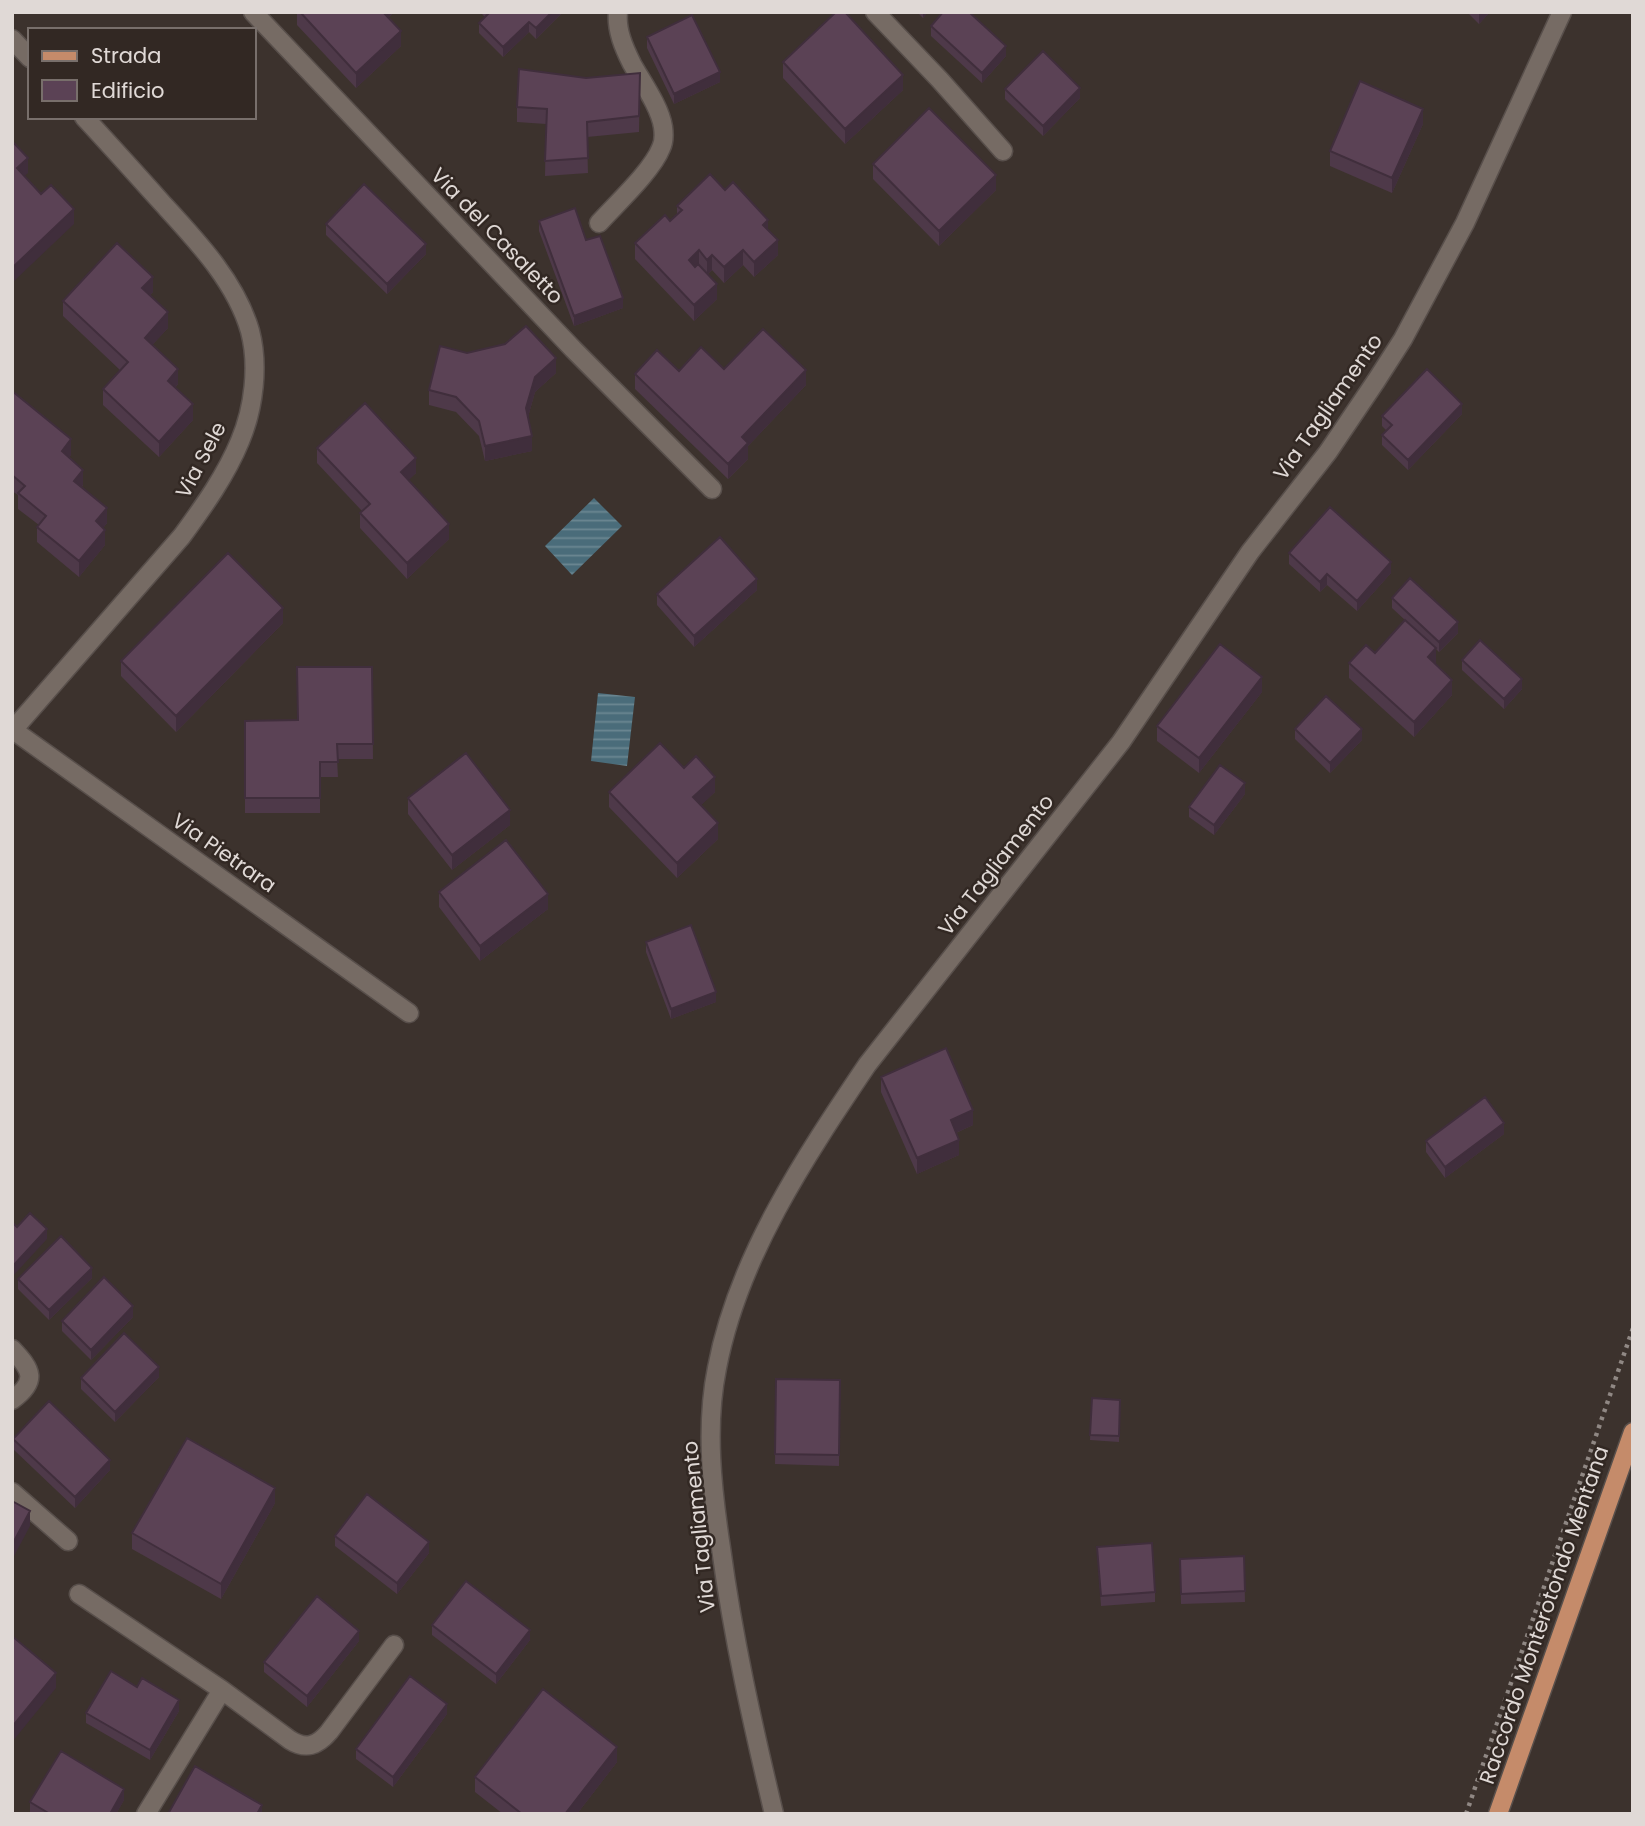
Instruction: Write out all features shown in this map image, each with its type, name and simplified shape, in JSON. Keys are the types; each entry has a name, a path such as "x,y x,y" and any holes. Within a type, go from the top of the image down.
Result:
{"main road":[{"name":"Raccordo Monterotondo Mentana","path":"1498,1814 1633,1432"}],"street":[{"name":"Via del Casaletto","path":"253,12 573,349 712,489"},
{"path":"599,223 652,163 662,146 664,136 658,112 622,41 618,12"},
{"path":"875,12 1003,151"},
{"name":"Via Tagliamento","path":"774,1814 747,1701 731,1613 718,1530 711,1446 717,1368 727,1325 754,1255 797,1174 867,1065 1121,742 1250,552 1328,452 1376,381 1403,339 1465,223 1562,12"},
{"path":"12,39 28,56"},
{"name":"Via Sele","path":"13,731 182,536 201,510 241,439 252,394 252,344 246,319 235,295 215,265 177,219 86,119"},
{"name":"Via Pietrara","path":"13,731 409,1013"},
{"path":"12,1349 29,1369 31,1377 29,1385 12,1400"},
{"path":"12,1492 68,1541"},
{"path":"79,1594 222,1690 290,1740 304,1746 317,1744 329,1732 394,1645"},
{"path":"146,1814 222,1690"}],"path":[{"path":"1466,1814 1633,1328"}],"water":[{"path":"594,498 622,526 572,575 545,546"},
{"path":"598,693 635,697 627,766 591,761"}],"building":[{"path":"300,12 383,12 401,31 356,73"},
{"path":"490,12 552,12 536,28 529,22 503,47 479,23"},
{"path":"836,12 845,12 903,75 845,129 783,62"},
{"path":"943,12 969,12 1006,46 982,73 931,26"},
{"path":"692,15 720,72 674,94 647,37"},
{"path":"1043,51 1080,88 1043,126 1005,89"},
{"path":"519,69 586,78 640,73 639,116 587,122 588,158 545,161 547,109 517,107"},
{"path":"1360,81 1423,109 1392,178 1330,151"},
{"path":"929,108 996,175 939,231 873,164"},
{"path":"12,141 28,158 17,168 41,194 51,185 74,209 12,268"},
{"path":"710,174 725,190 733,182 768,220 763,225 778,240 754,262 743,250 724,267 712,255 707,260 699,250 689,260 695,267 698,264 717,284 694,305 635,243 665,215 670,221 682,210 677,206"},
{"path":"364,184 426,244 387,284 326,224"},
{"path":"575,208 586,240 600,236 623,298 574,316 539,221"},
{"path":"117,243 153,277 142,288 168,312 145,338 178,369 168,381 193,404 159,442 103,389 128,362 63,301"},
{"path":"526,326 556,358 535,377 526,408 532,436 485,446 479,421 456,397 429,390 440,346 467,353 505,344"},
{"path":"763,329 806,370 742,437 748,443 728,464 635,374 657,350 679,371 701,347 724,369"},
{"path":"1427,369 1462,404 1408,460 1382,435 1392,425 1382,416"},
{"path":"12,391 71,439 62,451 83,470 74,481 107,508 96,521 105,530 79,561 37,527 46,516 18,493 25,486 12,475"},
{"path":"365,403 416,458 401,472 449,524 407,563 360,513 370,504 317,448"},
{"path":"1330,507 1391,562 1357,601 1327,574 1320,582 1289,553"},
{"path":"720,537 757,579 694,636 657,594"},
{"path":"228,553 283,608 176,716 121,661"},
{"path":"1410,578 1458,622 1439,642 1392,598"},
{"path":"1405,620 1436,648 1428,657 1452,680 1414,722 1349,663 1366,645 1375,653"},
{"path":"1480,640 1522,679 1504,699 1462,660"},
{"path":"1220,644 1262,677 1199,758 1157,726"},
{"path":"297,667 372,667 373,744 337,744 338,762 320,762 320,798 245,798 245,721 298,720"},
{"path":"1326,696 1362,729 1330,763 1295,729"},
{"path":"660,743 684,768 696,756 715,777 693,797 718,823 677,863 609,792"},
{"path":"466,753 510,810 452,855 408,798"},
{"path":"1220,765 1245,783 1214,825 1189,807"},
{"path":"506,840 548,894 480,946 439,892"},
{"path":"691,925 716,992 671,1009 646,942"},
{"path":"946,1048 973,1110 951,1120 959,1140 917,1158 881,1077"},
{"path":"1485,1097 1504,1123 1445,1167 1426,1141"},
{"path":"30,1213 47,1229 12,1267 12,1222 17,1227"},
{"path":"61,1236 92,1268 49,1310 18,1279"},
{"path":"104,1277 133,1306 91,1350 62,1321"},
{"path":"124,1333 159,1367 115,1412 81,1378"},
{"path":"776,1379 840,1380 839,1455 775,1454"},
{"path":"1092,1398 1120,1400 1119,1436 1090,1435"},
{"path":"49,1401 110,1460 75,1497 13,1439"},
{"path":"187,1438 275,1488 221,1584 132,1533"},
{"path":"367,1494 429,1542 397,1583 335,1536"},
{"path":"12,1501 30,1511 12,1545"},
{"path":"1152,1543 1155,1592 1101,1596 1097,1547"},
{"path":"1244,1556 1245,1591 1181,1594 1180,1559"},
{"path":"466,1581 530,1630 496,1674 432,1625"},
{"path":"317,1596 359,1631 307,1696 264,1662"},
{"path":"12,1636 56,1673 12,1727"},
{"path":"111,1671 137,1687 142,1678 179,1700 150,1750 86,1713"},
{"path":"410,1676 447,1704 393,1777 356,1749"},
{"path":"543,1689 617,1747 565,1814 522,1814 475,1777"},
{"path":"61,1751 124,1789 110,1814 50,1814 30,1802"},
{"path":"195,1766 262,1805 257,1814 168,1814"}]}
